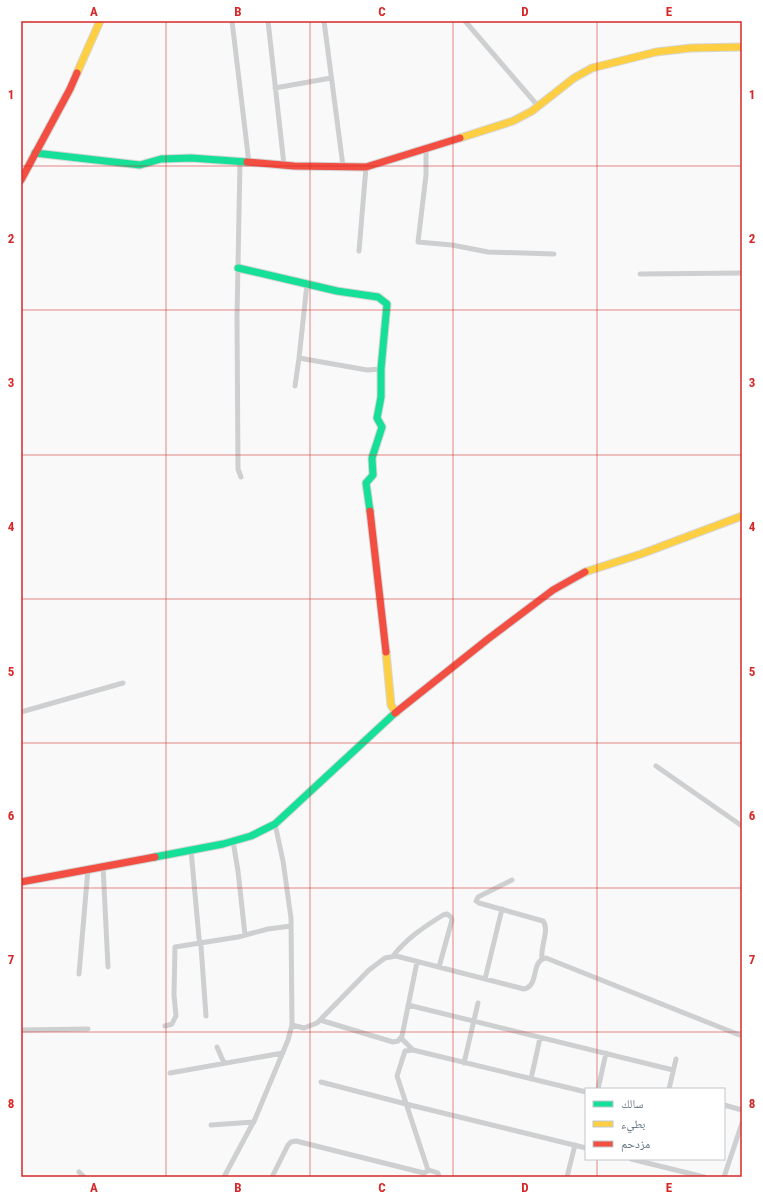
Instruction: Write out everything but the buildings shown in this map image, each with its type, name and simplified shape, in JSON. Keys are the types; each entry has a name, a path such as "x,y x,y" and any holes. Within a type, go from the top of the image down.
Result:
{"street":[{"path":"21,180 70,89 100,21"},
{"path":"232,21 249,163"},
{"path":"268,21 284,165"},
{"path":"324,21 343,166"},
{"path":"465,21 538,106"},
{"path":"35,153 140,165 161,159 191,158 284,165 366,167 513,121 538,106 574,78 592,68 656,52 691,48 742,47"},
{"path":"275,88 331,78"},
{"path":"426,148 426,175 418,242 452,245 488,252 554,254"},
{"path":"240,162 238,268 238,469 241,478"},
{"path":"359,251 366,167"},
{"path":"238,268 337,291 378,297 387,304 381,370 381,397 377,418 382,427 372,458 373,475 366,484 380,593 391,705 396,713"},
{"path":"640,274 742,273"},
{"path":"295,386 307,284"},
{"path":"299,358 368,370 381,370"},
{"path":"21,882 233,841 251,836 275,824 396,713 488,639 553,590 585,572 641,554 742,516"},
{"path":"21,712 123,683"},
{"path":"656,766 742,824"},
{"path":"224,1177 254,1122 283,1053 292,1025 291,926 283,861 275,824"},
{"path":"233,841 245,935"},
{"path":"191,850 206,1016"},
{"path":"103,866 108,967"},
{"path":"79,974 88,869"},
{"path":"292,1025 300,1028 309,1027 320,1020 369,970 385,958 393,956 526,989 533,984 538,964 542,959 542,948 546,928 545,923 541,919 479,903 476,899 512,880"},
{"path":"485,978 502,909"},
{"path":"393,956 413,935 443,915 447,914 452,920 439,967"},
{"path":"166,1026 172,1024 176,1016 174,995 175,947 291,926"},
{"path":"542,959 548,958 742,1036"},
{"path":"320,1020 394,1042 398,1041 401,1038 418,962"},
{"path":"464,1063 478,1003"},
{"path":"408,1005 673,1070"},
{"path":"21,1030 88,1029"},
{"path":"401,1038 413,1050"},
{"path":"531,1079 540,1038"},
{"path":"217,1047 224,1063"},
{"path":"426,1173 397,1076 405,1051 413,1050 585,1092"},
{"path":"170,1072 283,1053"},
{"path":"598,1088 606,1053"},
{"path":"669,1088 676,1059"},
{"path":"321,1082 585,1148"},
{"path":"725,1105 742,1110"},
{"path":"211,1125 254,1122"},
{"path":"724,1177 742,1123"},
{"path":"272,1177 288,1144 296,1141 426,1173 438,1173 440,1177"},
{"path":"567,1177 575,1145"},
{"path":"635,1160 704,1177"},
{"path":"78,1172 84,1177"}],"traffic: fast":[{"path":"35,153 140,165 161,159 191,158 247,162"},
{"path":"238,268 337,291 378,297 387,304 381,369 381,397 377,418 382,427 372,458 373,475 366,483 370,511"},
{"path":"155,857 223,844 251,836 275,824 395,713"}],"traffic: slow":[{"path":"77,73 100,21"},
{"path":"460,138 513,121 532,111 574,78 592,68 656,52 691,48 742,47"},
{"path":"585,572 641,554 742,516"},
{"path":"386,652 391,705 396,713"}],"traffic: jam":[{"path":"21,180 70,89 77,73"},
{"path":"247,162 294,166 366,167 460,138"},
{"path":"370,511 386,652"},
{"path":"395,713 488,639 553,590 585,572"},
{"path":"21,882 155,857"}]}
